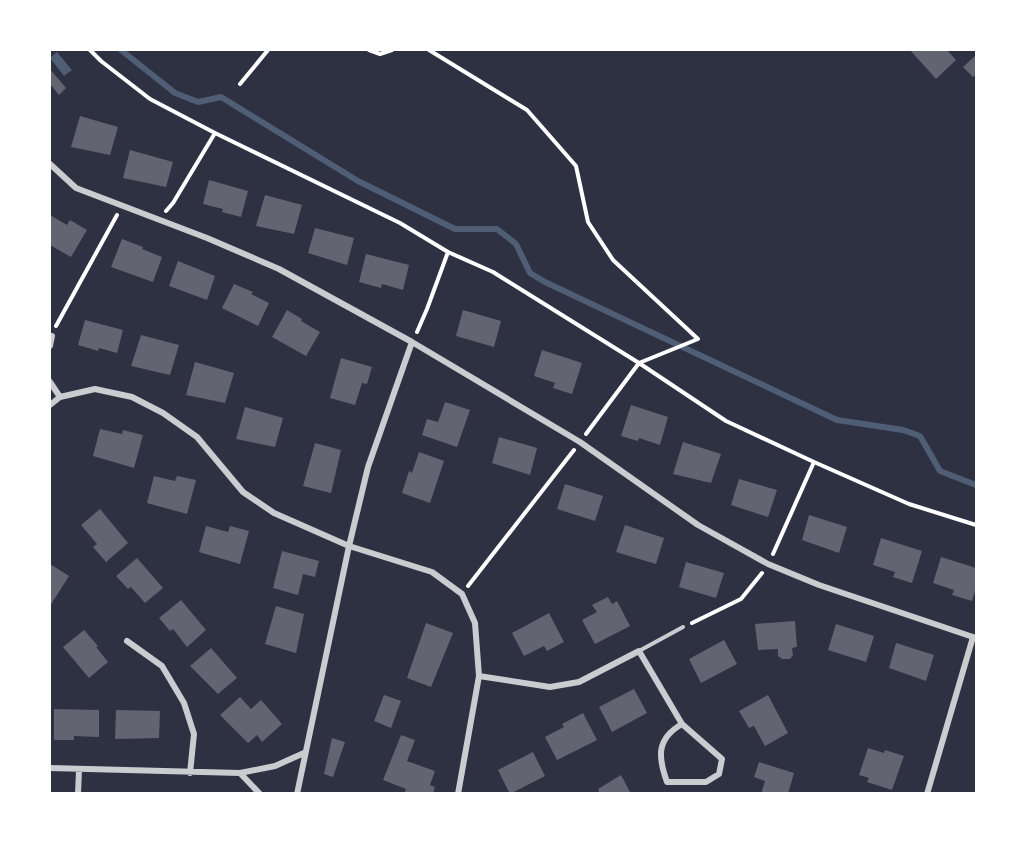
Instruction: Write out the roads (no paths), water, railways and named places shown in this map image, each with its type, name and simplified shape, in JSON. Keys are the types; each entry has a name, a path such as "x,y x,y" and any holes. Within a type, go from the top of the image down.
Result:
{"street":[{"path":"50,164 76,188 207,238 279,269 412,342 580,442 698,525 768,564 819,585 975,637 927,794"},
{"path":"50,346 52,336"},
{"path":"297,794 304,753 368,467 412,342"},
{"path":"50,382 60,397"},
{"path":"50,405 60,397 95,389 132,397 163,413 198,437 243,492 274,513 349,546 432,572 462,594 475,623 479,676 458,794"},
{"path":"127,641 162,666 184,703 194,734 190,773"},
{"path":"479,676 550,687 579,682 639,651 682,724 722,759 718,774 706,782 667,782 660,762 661,746 672,730 682,724"},
{"path":"50,768 240,773 275,766 304,753"},
{"path":"78,794 79,770"},
{"path":"240,773 260,794"}],"lane":[{"path":"639,651 683,627"}],"water":[{"path":"57,52 72,70 64,76 50,58"}],"waterway":[{"path":"121,50 175,93 198,102 221,97 358,181 455,229 497,229 516,244 530,273 545,282 837,420 903,430 920,436 940,471 976,485"}]}
